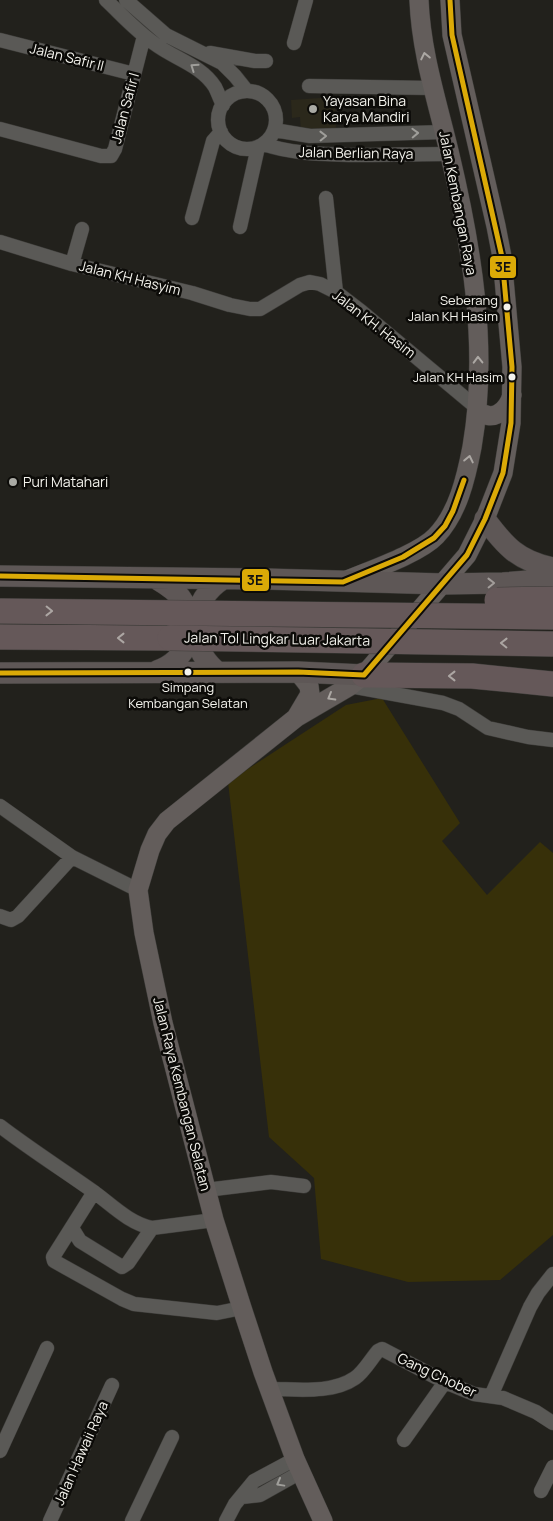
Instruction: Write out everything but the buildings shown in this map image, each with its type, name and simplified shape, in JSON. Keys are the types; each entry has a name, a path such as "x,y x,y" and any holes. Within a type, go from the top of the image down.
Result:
{"highway":[{"path":"267,626 376,603 553,599"},
{"name":"Jalan Tol Lingkar Luar Jakarta","path":"0,611 553,644"},
{"name":"Jalan Tol Lingkar Luar Jakarta","path":"0,637 553,617"},
{"path":"267,626 379,656 553,660"},
{"path":"357,681 472,676 553,684"}],"main road":[{"name":"Jalan Kembangan Raya","path":"343,582 420,548 435,538 450,518 462,489 469,462 477,409 476,302 469,243 423,45 420,0"},
{"path":"0,673 298,672 357,681 466,555 485,519 503,473 511,423 512,367 502,257 452,35 450,0"},
{"path":"477,409 482,414 491,416 501,413 510,402 512,395"},
{"path":"485,519 502,543 518,555 553,568"},
{"path":"0,576 442,584 503,583 553,579"},
{"path":"155,578 175,591 181,598 190,614 191,623 191,633 185,650 173,664 156,672"},
{"path":"197,672 215,670 204,658 198,646 194,632 195,619 206,593 215,584 229,579"},
{"path":"229,579 214,594 209,604 205,619 205,634 211,652 217,661 230,672"},
{"path":"406,583 418,596 421,609"},
{"name":"Jalan Raya Kembangan Selatan","path":"297,717 310,694 309,686 298,672"},
{"name":"Jalan Raya Kembangan Selatan","path":"323,1521 298,1465 270,1389 214,1220 163,1023 144,932 138,890 150,850 157,834 167,821 297,717 357,681"}],"street":[{"path":"106,0 144,36 203,74 214,87 223,105"},
{"path":"126,0 166,35 222,63 247,91"},
{"path":"294,43 306,0"},
{"name":"Jalan Safir I","path":"0,129 102,156 111,156 115,148 144,36"},
{"name":"Jalan Safir II","path":"0,40 134,74"},
{"path":"197,51 266,61"},
{"path":"309,86 432,88"},
{"path":"247,91 258,93 267,99 274,108 276,119 274,130 268,140 261,146 251,149 230,144 221,132 219,123 219,114 223,105 237,93 247,91"},
{"name":"Jalan Berlian Raya","path":"274,130 310,136 444,132"},
{"path":"192,218 213,141 221,132"},
{"path":"240,227 261,146"},
{"name":"Jalan Berlian Raya","path":"261,146 301,153 449,154"},
{"path":"326,198 336,292"},
{"path":"72,264 82,229"},
{"name":"Jalan KH Hasyim","path":"0,242 72,264 192,293 240,308 260,309"},
{"name":"Jalan KH. Hasim","path":"260,309 300,285 310,282 320,284 336,292 362,312 477,409"},
{"path":"357,681 443,703 459,709 488,728 528,738 553,740"},
{"path":"0,806 72,857 138,890"},
{"path":"0,916 14,920 72,857"},
{"path":"0,1126 129,1219 143,1226 152,1228 214,1220"},
{"path":"206,1190 271,1182 304,1186"},
{"path":"94,1192 52,1259 94,1285 134,1304 217,1313 242,1308"},
{"path":"72,1228 80,1241 122,1267 128,1263 152,1228"},
{"path":"491,1396 530,1308 538,1293 553,1274"},
{"path":"0,1451 47,1348"},
{"name":"Gang Chober","path":"270,1389 327,1388 342,1385 357,1377 378,1351 382,1349 445,1382 474,1394 502,1398 536,1412 553,1423"},
{"path":"404,1440 445,1382"},
{"name":"Jalan Hawaii Raya","path":"50,1521 112,1385"},
{"path":"132,1521 172,1437"},
{"path":"226,1521 235,1504 242,1497 260,1495 298,1465"},
{"path":"541,1491 553,1467"}],"shaded area":[{"name":"Yayasan Bina Karya Mandiri","path":"335,97 336,131 301,133 300,117 292,118 291,100"},
{"path":"382,698 460,823 442,841 487,895 540,842 553,853 553,1235 500,1280 408,1282 321,1259 314,1178 269,1137 228,782 346,705"}],"transit line":[{"name":"3E","path":"0,673 298,672 364,675 467,555 485,519 503,473 511,423 512,367 502,257 452,35 450,0"},
{"name":"3E","path":"0,576 343,582 403,557 434,538 445,526 453,511 464,480"}],"place":[{"name":"Yayasan Bina Karya Mandiri","path":"313,109"},
{"name":"Seberang Jalan KH Hasim","path":"507,307"},
{"name":"Jalan KH Hasim","path":"512,377"},
{"name":"Puri Matahari","path":"13,482"},
{"name":"Simpang Kembangan Selatan","path":"188,672"}]}
